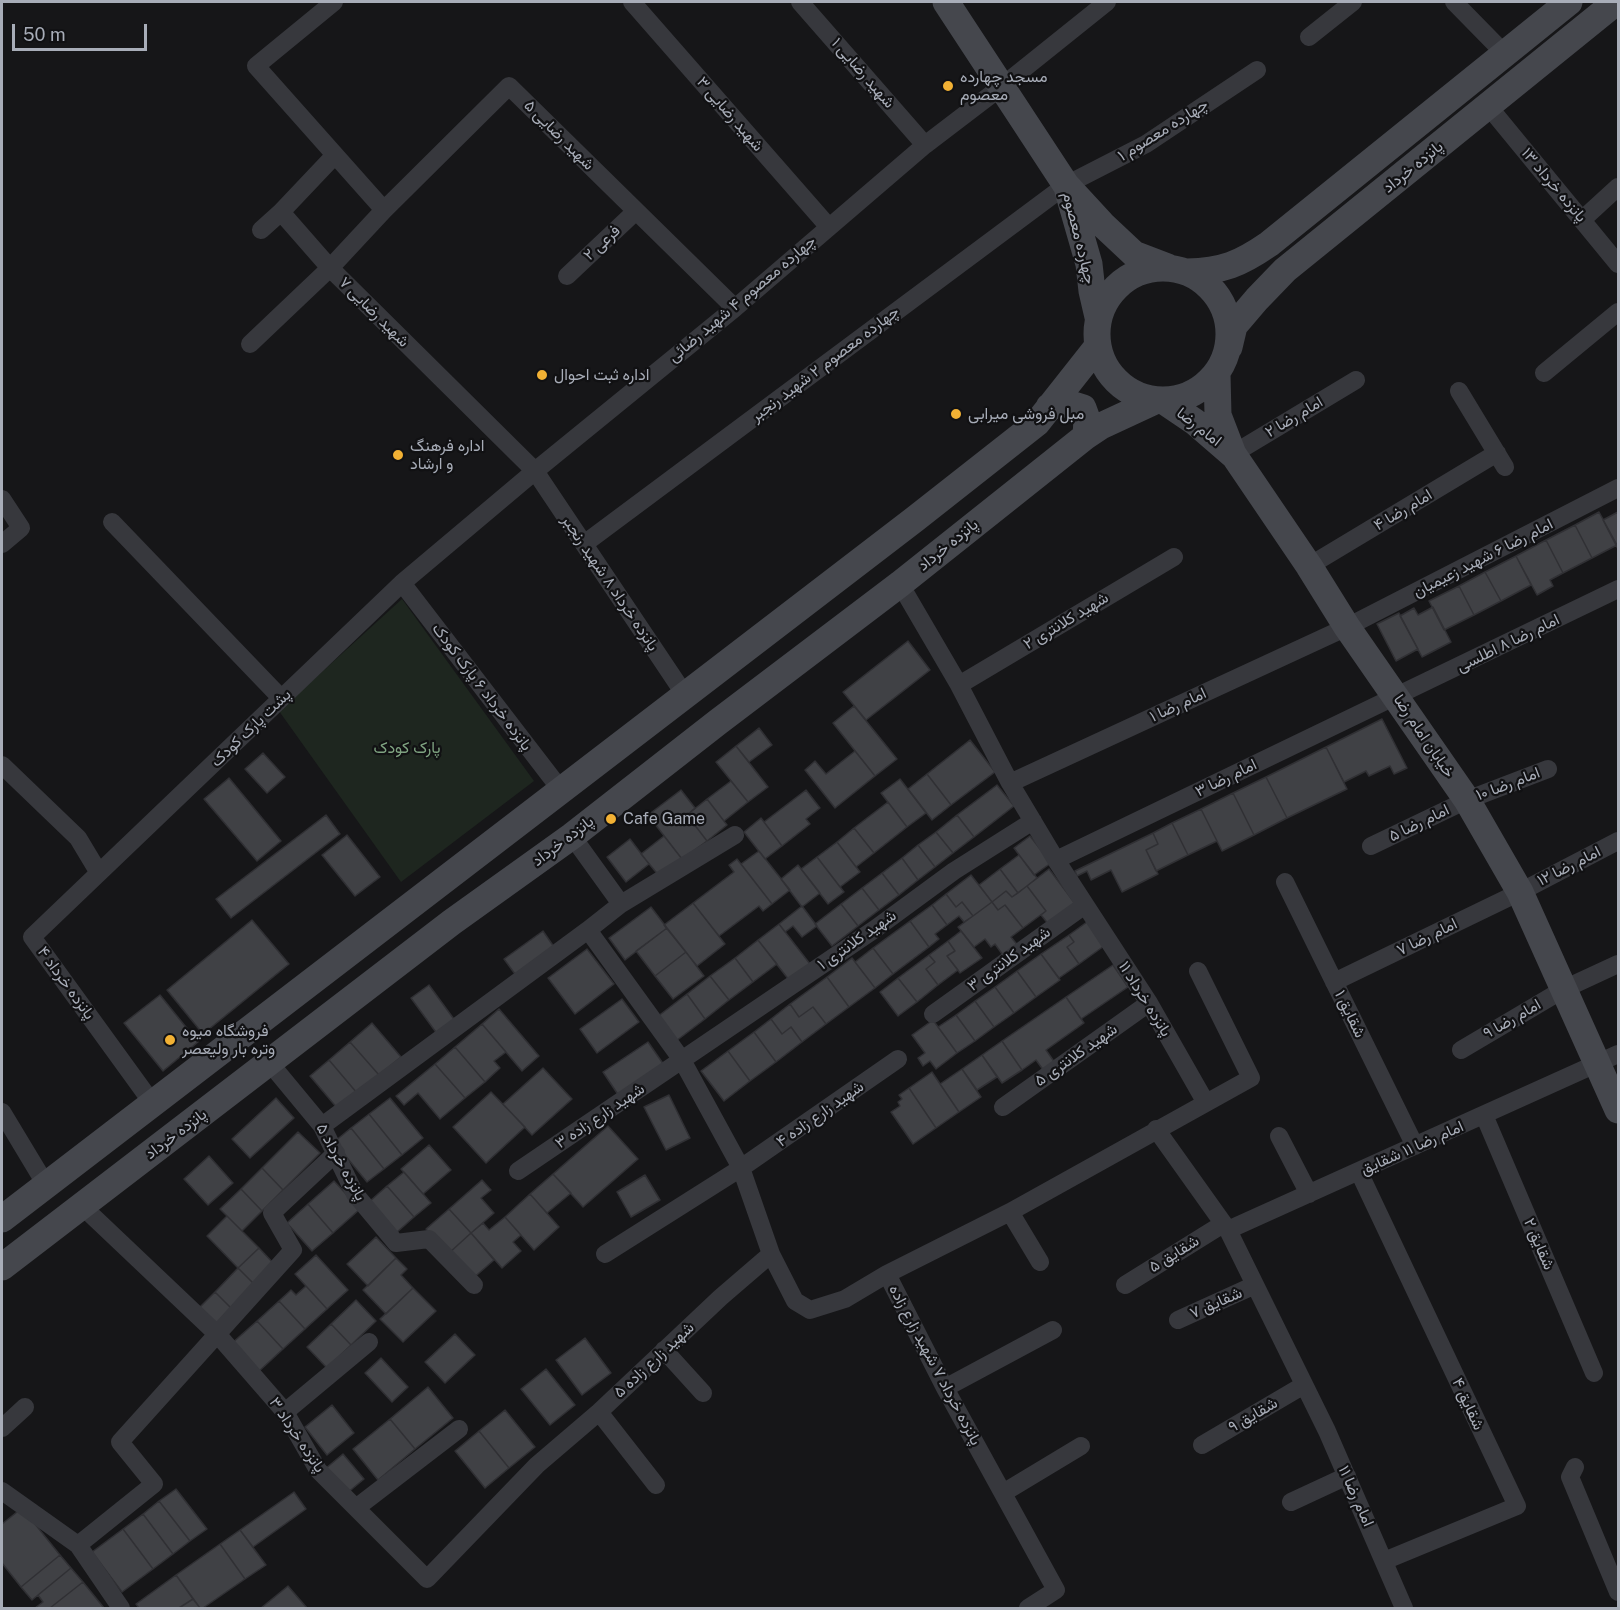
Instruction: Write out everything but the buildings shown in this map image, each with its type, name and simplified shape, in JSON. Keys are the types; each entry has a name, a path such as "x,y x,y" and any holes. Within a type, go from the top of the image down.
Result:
{"main road":[{"path":"946,2 1066,184"},
{"name":"پانزده خرداد","path":"1178,270 1227,267 1246,260 1269,244 1569,2"},
{"name":"پانزده خرداد","path":"1229,346 1234,326 1286,270 1616,2"},
{"name":"چهارده معصوم","path":"1066,184 1102,224 1134,254 1178,270"},
{"name":"چهارده معصوم","path":"1066,184 1089,264 1098,317"},
{"path":"1150,269 1178,270 1207,284 1222,302 1229,323 1229,346 1225,361 1217,374 1202,388 1184,398 1160,400 1140,397 1120,386 1105,368 1097,346 1098,317 1106,300 1117,286 1132,275 1150,269"},
{"path":"2,1219 1037,423 1097,346"},
{"name":"خیابان امام رضا","path":"1217,374 1218,415 1233,454 1309,566 1347,627 1467,800 1520,891 1564,989 1608,1059 1618,1110"},
{"name":"پانزده خرداد","path":"2,1267 452,922 572,836 900,584 1086,436 1101,426 1160,400"},
{"name":"امام رضا","path":"1160,400 1195,422 1233,454"},
{"path":"1049,407 1067,403 1083,408 1087,419 1086,436"}],"street":[{"path":"334,2 256,66 384,210"},
{"name":"شهید رضایی ۳","path":"632,2 828,226"},
{"name":"شهید رضایی ۱","path":"800,2 925,145"},
{"name":"چهارده معصوم ۴ شهید رضائی","path":"402,583 735,308 925,145 1107,2"},
{"path":"1309,37 1353,2"},
{"path":"1454,2 1505,54"},
{"name":"چهارده معصوم ۱","path":"1066,184 1146,144 1257,70"},
{"name":"شهید رضایی ۵","path":"384,210 509,86 735,308"},
{"name":"پانزده خرداد ۱۳","path":"1488,106 1618,264"},
{"path":"261,230 335,155"},
{"name":"چهارده معصوم ۲ شهید رنجبر","path":"584,544 1066,184"},
{"path":"1583,219 1618,187"},
{"name":"شهید رضایی ۷","path":"384,210 330,268 535,471"},
{"name":"فرعی ۲","path":"567,276 636,211"},
{"path":"250,344 330,268 281,212"},
{"path":"1544,373 1618,312"},
{"name":"امام رضا ۲","path":"1233,454 1356,380"},
{"name":"امام رضا ۴","path":"1309,566 1501,460 1459,391"},
{"name":"پانزده خرداد ۸ شهید رنجبر","path":"535,471 685,695"},
{"name":"امام رضا ۶ شهید زعیمیان","path":"1347,627 1618,488"},
{"path":"2,499 21,528 2,544"},
{"path":"112,522 282,698"},
{"name":"شهید کلانتری ۲","path":"959,685 1174,557"},
{"name":"پشت پارک کودک","path":"99,873 402,583"},
{"name":"پانزده خرداد ۶ پارک کودک","path":"402,583 561,790"},
{"name":"پانزده خرداد ۱۱","path":"900,584 959,685 1010,783 1056,860 1149,1003 1206,1103"},
{"name":"امام رضا ۸ اطلسی","path":"1397,696 1618,589"},
{"name":"امام رضا ۱","path":"1010,783 1347,627"},
{"name":"امام رضا ۳","path":"1056,860 1397,696"},
{"path":"2,765 78,838 99,873"},
{"name":"امام رضا ۱۰","path":"1467,800 1548,769"},
{"name":"امام رضا ۵","path":"1371,846 1467,800"},
{"name":"شهید کلانتری ۱","path":"682,1060 875,929 954,871 1033,821"},
{"path":"322,1126 588,930 621,903 735,835"},
{"path":"572,836 621,903"},
{"name":"امام رضا ۱۲","path":"1520,891 1618,841"},
{"name":"پانزده خرداد ۴","path":"99,873 32,936 153,1104"},
{"name":"شقایق ۱","path":"1285,882 1415,1146"},
{"name":"امام رضا ۷","path":"1334,982 1520,891"},
{"name":"شهید کلانتری ۳","path":"933,1014 1085,905"},
{"name":"پانزده خرداد ۷ شهید زارع زاده","path":"588,930 682,1060 741,1168 771,1254 795,1301 810,1310 845,1299 887,1274 945,1388 1056,1590 1028,1608"},
{"name":"امام رضا ۹","path":"1461,1050 1564,989 1618,964"},
{"path":"887,1274 1010,1212 1251,1078 1198,971"},
{"name":"شهید کلانتری ۵","path":"1003,1107 1149,1003"},
{"name":"شهید زارع زاده ۴","path":"605,1254 741,1168 898,1059"},
{"name":"امام رضا ۱۱ شقایق","path":"1225,1227 1309,1194 1608,1059"},
{"name":"شهید زارع زاده ۳","path":"518,1171 682,1060"},
{"name":"پانزده خرداد ۵","path":"269,1062 322,1126 355,1194 396,1243 429,1239 474,1285"},
{"path":"2,1112 46,1185"},
{"name":"شقایق ۲","path":"1484,1115 1594,1373"},
{"path":"1156,1129 1225,1227 1304,1385"},
{"path":"1278,1136 1309,1194"},
{"path":"78,1545 154,1484 120,1442 293,1250 272,1213 336,1153"},
{"name":"شقایق ۴","path":"1359,1172 1517,1506 1384,1561"},
{"name":"پانزده خرداد ۳","path":"81,1205 218,1335 285,1412 318,1470 427,1579 537,1465"},
{"path":"1010,1212 1040,1262"},
{"name":"شقایق ۵","path":"1125,1285 1225,1227"},
{"name":"شهید زارع زاده ۵","path":"537,1465 599,1412 771,1254"},
{"name":"شقایق ۷","path":"1178,1320 1255,1285"},
{"path":"945,1388 1053,1330"},
{"path":"285,1412 369,1342"},
{"path":"664,1350 703,1393"},
{"name":"امام رضا ۱۱","path":"1304,1385 1347,1476 1404,1608"},
{"name":"شقایق ۹","path":"1202,1445 1304,1385"},
{"path":"2,1428 25,1407"},
{"path":"599,1412 656,1485"},
{"path":"356,1508 459,1429"},
{"path":"1003,1493 1081,1446"},
{"path":"1575,1467 1570,1477 1618,1592"},
{"path":"1291,1502 1347,1476"},
{"path":"2,1491 78,1545 122,1608"}],"green space":[{"name":"پارک کودک","path":"402,599 534,781 401,882 279,711"}],"place":[{"name":"مسجد چهارده معصوم","path":"948,86"},
{"name":"اداره ثبت احوال","path":"542,375"},
{"name":"مبل فروشی میرابی","path":"956,414"},
{"name":"اداره فرهنگ و ارشاد","path":"398,455"},
{"name":"Cafe Game","path":"611,819"},
{"name":"فروشگاه میوه وتره بار ولیعصر","path":"170,1040"}]}
